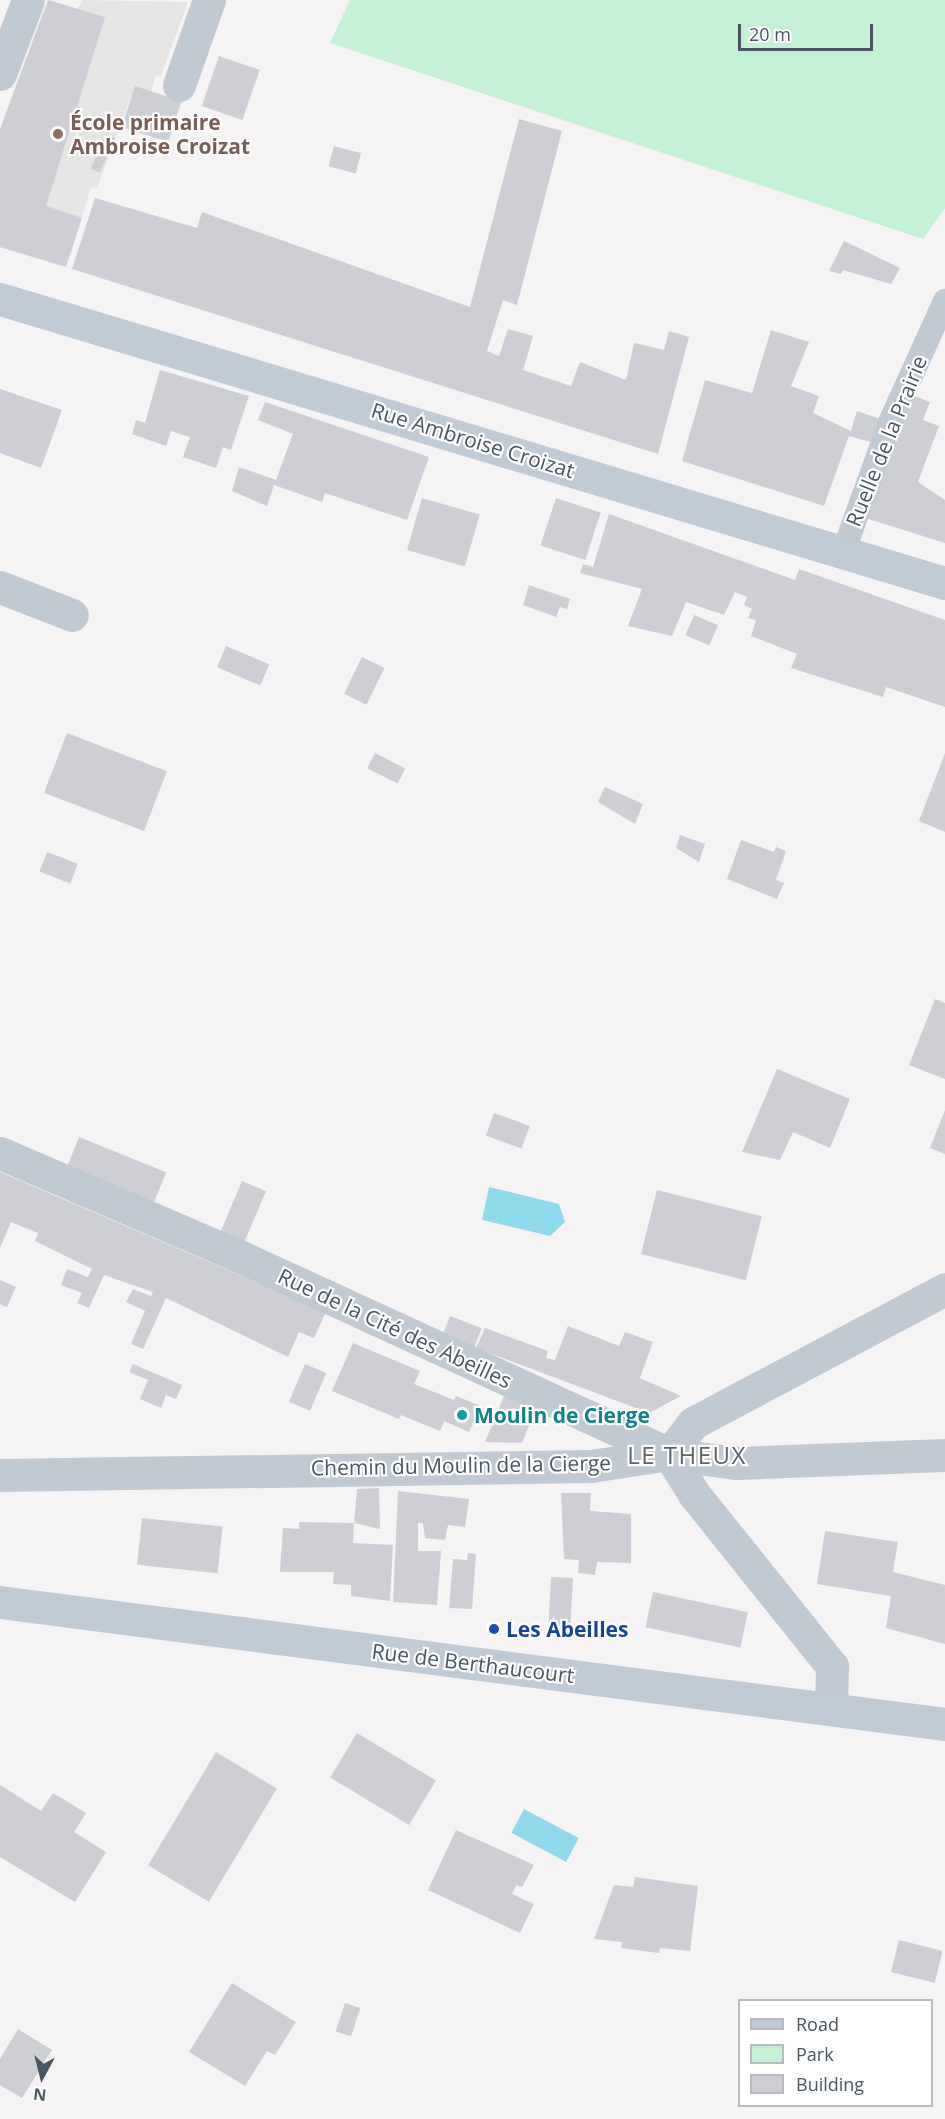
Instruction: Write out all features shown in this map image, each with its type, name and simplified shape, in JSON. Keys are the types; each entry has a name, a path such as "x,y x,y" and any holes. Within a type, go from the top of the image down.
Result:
{"main road":[{"name":"Rue Ambroise Croizat","path":"0,299 844,550 945,583"},
{"name":"Rue de Berthaucourt","path":"0,1602 945,1724"}],"street":[{"path":"0,74 28,0"},
{"path":"179,85 209,0"},
{"path":"0,587 72,615"},
{"name":"Rue de la Cité des Abeilles","path":"0,1154 237,1256 669,1454"},
{"path":"669,1454 693,1423 945,1289"},
{"path":"669,1454 736,1463 945,1455"},
{"path":"669,1454 694,1494 832,1666 831,1709"},
{"name":"Chemin du Moulin de la Cierge","path":"0,1475 591,1466 669,1454"}],"lane":[{"name":"Ruelle de la Prairie","path":"844,550 891,420 945,301"}],"shaded area":[{"name":"École primaire Ambroise Croizat","path":"48,0 78,9 82,0 188,2 161,76 156,75 151,91 135,87 97,188 91,187 66,267 0,247 0,129"}],"green space":[{"path":"350,0 945,0 945,208 923,239 330,43"}],"water":[{"path":"489,1187 559,1204 565,1222 550,1236 482,1220"},
{"path":"524,1809 579,1838 566,1862 511,1833"}],"building":[{"path":"48,0 105,17 46,206 82,218 66,267 0,247 0,129"},
{"path":"219,56 260,70 242,120 202,106"},
{"path":"135,86 182,101 168,142 122,127"},
{"path":"519,119 562,131 517,305 503,300 487,351 499,356 508,329 533,336 523,370 571,386 580,362 626,380 634,343 664,350 669,331 689,337 658,454 72,269 95,198 197,228 202,212 470,307"},
{"path":"106,134 115,138 100,173 91,169"},
{"path":"334,146 361,153 356,174 329,166"},
{"path":"844,241 900,268 891,284 843,270 841,274 829,271"},
{"path":"771,330 809,342 791,386 819,396 813,413 851,431 857,411 883,420 874,443 849,436 824,506 682,461 705,380 752,393"},
{"path":"160,370 249,396 231,450 223,447 216,468 183,457 190,437 171,431 166,446 132,434 136,420 145,423"},
{"path":"0,389 62,410 41,468 0,453"},
{"path":"912,395 930,402 923,420 939,426 918,482 945,500 945,543 862,517"},
{"path":"265,402 429,457 407,520 325,493 322,502 274,485 267,506 232,491 239,467 276,480 293,434 258,420"},
{"path":"422,498 480,515 465,566 407,550"},
{"path":"556,498 601,513 585,560 541,546"},
{"path":"609,514 795,580 799,569 945,620 945,707 886,687 883,697 791,668 797,654 751,636 756,620 748,618 752,609 744,605 747,597 735,592 724,615 686,602 672,636 628,626 642,589 580,573 583,564 593,567"},
{"path":"529,585 570,599 567,609 560,607 556,617 523,605"},
{"path":"694,615 718,625 709,645 685,635"},
{"path":"226,646 269,664 260,686 217,667"},
{"path":"362,657 384,668 366,705 344,694"},
{"path":"67,733 167,771 144,831 44,793"},
{"path":"375,753 405,768 398,784 367,768"},
{"path":"945,753 945,832 919,821"},
{"path":"605,787 643,804 635,824 598,802"},
{"path":"680,835 705,844 699,862 676,848"},
{"path":"741,840 774,852 776,847 786,851 776,880 784,883 777,899 727,879"},
{"path":"47,852 78,864 70,883 39,872"},
{"path":"935,999 945,1003 945,1079 909,1065"},
{"path":"777,1069 850,1099 830,1148 793,1132 780,1160 742,1152"},
{"path":"945,1110 945,1154 930,1148"},
{"path":"494,1113 530,1126 521,1149 486,1136"},
{"path":"79,1137 166,1172 153,1205 66,1169"},
{"path":"0,1172 326,1312 314,1338 299,1332 288,1357 166,1298 143,1349 131,1344 145,1311 126,1302 133,1289 151,1296 153,1292 104,1275 89,1308 77,1303 82,1293 61,1285 67,1269 88,1277 92,1269 35,1241 38,1233 11,1222 0,1248"},
{"path":"242,1181 266,1191 243,1245 219,1234"},
{"path":"657,1190 762,1216 746,1280 641,1254"},
{"path":"0,1280 16,1287 7,1307 0,1304"},
{"path":"450,1316 482,1328 475,1347 443,1335"},
{"path":"568,1326 619,1346 625,1332 653,1342 640,1378 681,1396 649,1413 476,1348 485,1328 548,1351 546,1358 555,1360"},
{"path":"353,1343 420,1371 414,1384 454,1400 456,1396 481,1406 469,1432 444,1421 440,1431 401,1415 399,1419 332,1391"},
{"path":"133,1364 182,1385 176,1399 166,1395 161,1408 140,1399 148,1380 129,1372"},
{"path":"305,1364 326,1373 310,1411 289,1402"},
{"path":"504,1396 536,1409 522,1443 485,1442"},
{"path":"379,1488 380,1529 354,1523 357,1489"},
{"path":"398,1491 469,1499 465,1527 448,1525 445,1540 425,1538 423,1523 418,1523 418,1551 441,1551 437,1605 393,1602"},
{"path":"561,1493 591,1493 590,1511 631,1514 631,1563 597,1562 595,1575 578,1573 579,1560 564,1559"},
{"path":"142,1518 223,1526 218,1573 137,1565"},
{"path":"299,1522 354,1523 353,1543 393,1545 390,1601 351,1596 351,1585 333,1584 334,1572 280,1572 283,1528 299,1529"},
{"path":"825,1531 898,1542 893,1572 945,1585 945,1644 886,1628 891,1596 817,1584"},
{"path":"468,1553 476,1554 472,1609 449,1608 453,1559 467,1560"},
{"path":"551,1577 573,1578 570,1626 548,1625"},
{"path":"653,1592 748,1612 740,1647 646,1627"},
{"path":"357,1733 436,1780 409,1825 330,1778"},
{"path":"216,1752 277,1789 209,1902 148,1865"},
{"path":"0,1785 41,1811 53,1793 86,1813 74,1832 106,1852 75,1902 0,1857"},
{"path":"456,1830 534,1865 522,1887 516,1885 512,1894 534,1904 520,1933 428,1890"},
{"path":"635,1877 698,1886 690,1951 660,1948 659,1953 621,1948 622,1942 594,1939 614,1885 633,1887"},
{"path":"899,1940 943,1951 935,1983 891,1972"},
{"path":"232,1983 296,2022 275,2055 267,2051 245,2086 189,2052"},
{"path":"345,2003 360,2008 351,2036 336,2032"},
{"path":"18,2029 52,2050 22,2098 0,2085 0,2059"}],"place":[{"name":"École primaire Ambroise Croizat","path":"58,134"},
{"name":"Moulin de Cierge","path":"462,1415"},
{"name":"Les Abeilles","path":"494,1629"}],"district":[{"name":"LE THEUX","path":"687,1455"}]}
